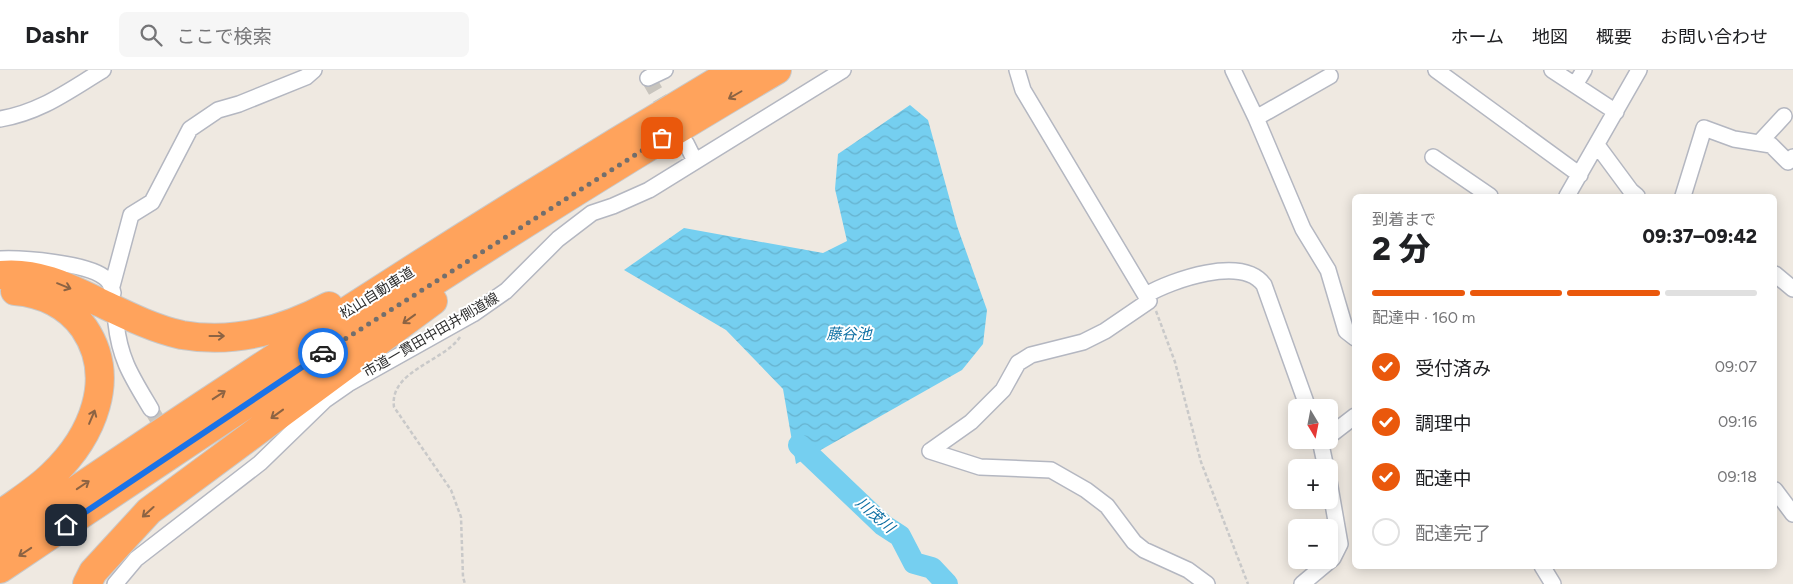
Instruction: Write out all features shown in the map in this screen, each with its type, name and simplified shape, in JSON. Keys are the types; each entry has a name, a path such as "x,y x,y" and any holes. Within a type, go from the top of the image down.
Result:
{"highway":[{"name":"松山自動車道","path":"0,542 137,448 319,329 622,137 736,70"},
{"name":"松山自動車道","path":"0,569 377,316 674,140 778,70"},
{"path":"0,275 15,273 64,284 119,311 182,334 215,337 244,335 276,329 305,318 341,300 622,137"},
{"path":"87,584 93,572 148,511 346,364 674,140"},
{"path":"0,293 34,293 67,310 81,324 91,339 101,371 98,404 79,443 52,476 0,515"}],"street":[{"path":"0,119 21,115 43,107 103,70"},
{"path":"0,259 35,260 76,267 102,275 112,292 131,215 152,202 190,128 218,110 239,104 306,77 314,70"},
{"path":"648,78 665,70"},
{"name":"市道一貫田中田井側道線","path":"115,584 136,559 260,463 325,400 348,384 473,314 506,291 558,239 592,213 649,190 843,70"},
{"path":"1017,70 1022,90 1148,298"},
{"path":"1233,70 1236,72 1256,118 1302,229 1328,270 1346,331 1352,336"},
{"path":"1436,70 1580,175"},
{"path":"1552,70 1616,112"},
{"path":"1575,85 1584,70"},
{"path":"1568,194 1639,70"},
{"path":"1256,118 1330,76"},
{"path":"1759,143 1784,116"},
{"path":"1684,194 1704,128 1734,138 1771,145 1788,162 1793,157"},
{"path":"674,140 695,161"},
{"path":"1597,145 1634,194"},
{"path":"1434,158 1487,194"},
{"path":"1208,584 1188,570 1144,550 1134,542 1107,506 1086,490 1051,470 980,467 930,451 971,422 1003,390 1018,363 1031,355 1083,342 1106,331 1167,283 1214,272 1250,274 1258,277 1264,285 1305,399"},
{"path":"1777,276 1793,289"},
{"path":"116,323 119,348 127,369 151,409"},
{"path":"1338,428 1352,418"},
{"path":"197,487 206,504"},
{"path":"1777,493 1793,514"},
{"path":"1302,584 1333,558 1340,544 1334,509"},
{"path":"1544,569 1553,584"}],"path":[{"path":"1148,298 1153,305 1175,362 1201,462 1248,584"},
{"path":"465,584 463,577 461,517 452,490 394,407 393,396 402,382 458,340 473,314"}],"water":[{"name":"藤谷池","path":"910,105 928,120 957,226 987,310 983,344 962,370 796,464 783,389 726,330 624,270 684,228 823,253 847,241 835,189 838,154"}],"waterway":[{"name":"川茂川","path":"799,445 883,525 900,536 914,563 932,568 947,584"}],"tunnel":[{"path":"648,78 670,116"},
{"path":"151,409 196,485"}],"way so far":[{"path":"323,353 377,316 662,138"}],"route":[{"path":"66,525 323,353"}]}
